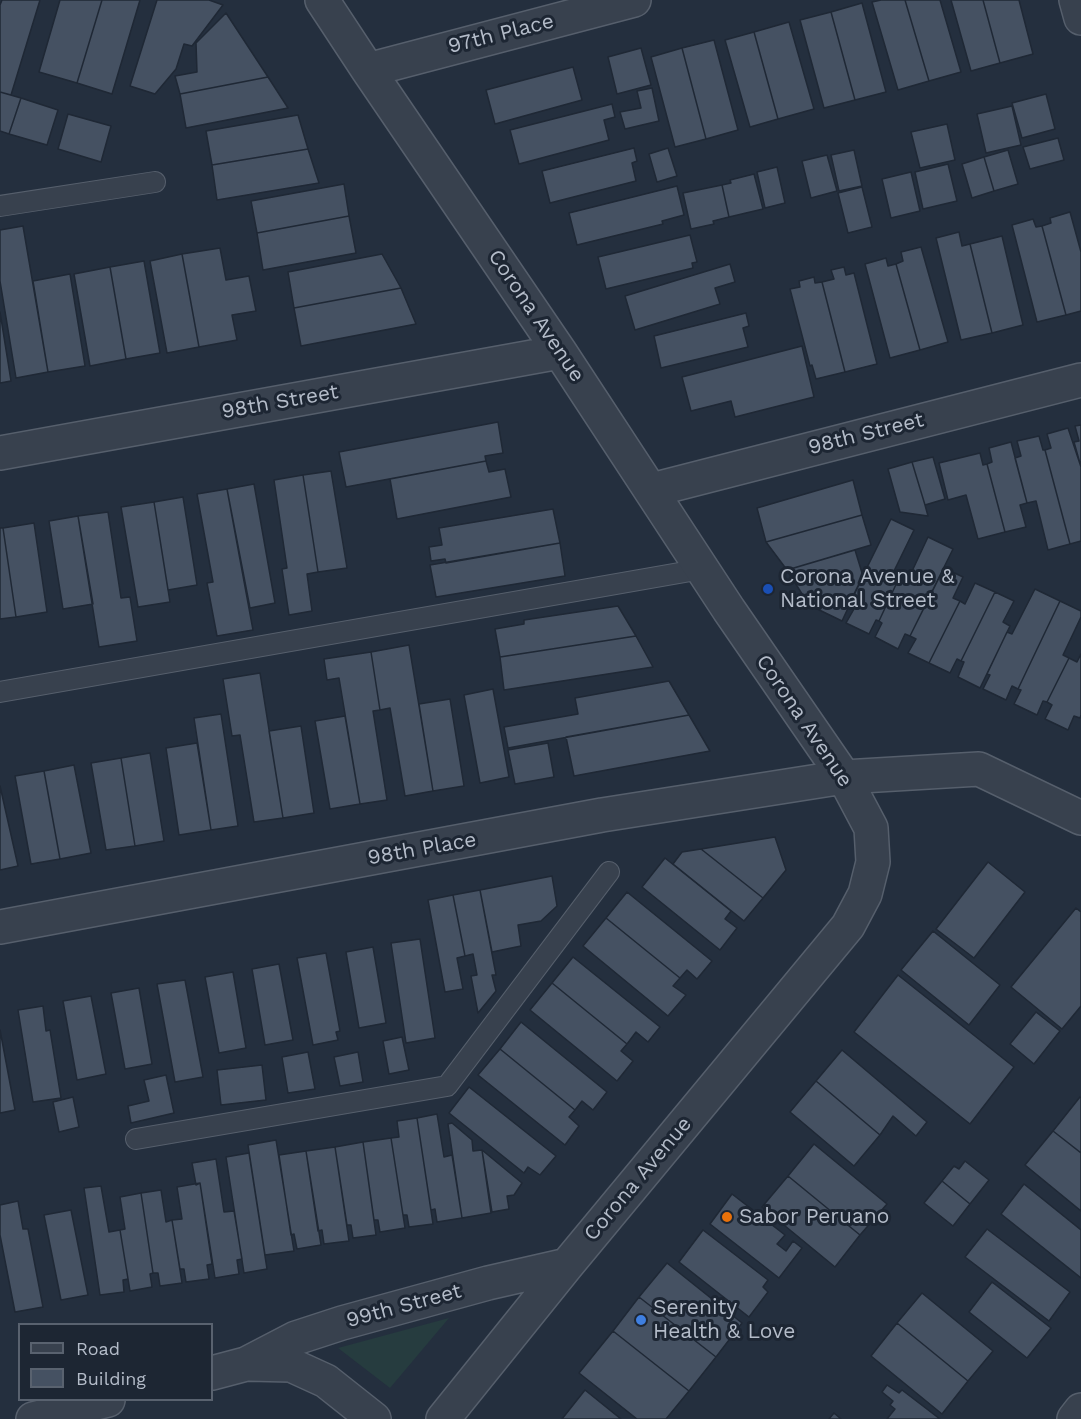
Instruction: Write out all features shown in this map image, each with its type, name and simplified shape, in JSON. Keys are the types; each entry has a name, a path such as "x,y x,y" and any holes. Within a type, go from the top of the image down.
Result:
{"street":[{"name":"Corona Avenue","path":"322,0 560,352 702,569 844,777 871,828 873,862 865,894 848,926 567,1265 443,1419"},
{"name":"97th Place","path":"368,70 634,0"},
{"path":"1076,0 1081,18"},
{"name":"98th Street","path":"0,453 560,352"},
{"name":"98th Street","path":"652,490 1081,380"},
{"name":"98th Place","path":"0,927 602,815 844,777 979,769 1081,818"},
{"name":"99th Street","path":"213,1373 246,1364 296,1338 342,1323 488,1283 567,1265"},
{"name":"99th Street","path":"246,1364 291,1365 326,1382 374,1419"},
{"path":"33,1419 104,1401"},
{"path":"1074,1419 1081,1410"}],"lane":[{"path":"0,206 156,182"},
{"path":"0,692 702,569"},
{"path":"136,1139 447,1086 609,872"}],"green space":[{"path":"449,1318 390,1388 338,1348"}],"building":[{"path":"2,0 40,0 11,95 0,92 0,5"},
{"path":"60,0 102,0 77,83 39,72"},
{"path":"102,0 140,0 112,94 77,83"},
{"path":"157,0 209,0 223,5 192,46 184,44 176,69 155,94 130,86"},
{"path":"905,0 929,81 898,90 872,2"},
{"path":"905,0 940,0 961,72 929,81"},
{"path":"951,0 983,0 1000,63 971,71"},
{"path":"983,0 1019,0 1033,54 1000,63"},
{"path":"862,3 886,92 855,100 831,12"},
{"path":"831,12 855,100 824,108 800,20"},
{"path":"226,13 268,77 180,94 175,76 197,72 196,43"},
{"path":"789,22 814,109 778,119 754,32"},
{"path":"754,32 778,119 750,127 725,40"},
{"path":"714,40 738,130 706,139 682,48"},
{"path":"641,48 651,85 617,94 608,57"},
{"path":"682,48 706,139 675,147 651,57"},
{"path":"573,67 582,100 495,124 486,90"},
{"path":"268,77 288,108 186,128 180,94"},
{"path":"652,88 659,121 625,129 620,112 641,108 637,91"},
{"path":"0,92 21,98 9,134 0,131"},
{"path":"1046,94 1055,129 1022,138 1012,103"},
{"path":"21,98 58,110 47,145 9,134"},
{"path":"612,104 615,117 604,120 609,140 519,164 510,130"},
{"path":"1012,106 1021,145 986,153 977,114"},
{"path":"68,114 111,126 101,162 58,149"},
{"path":"298,115 308,149 212,165 206,131"},
{"path":"947,124 955,160 920,168 911,132"},
{"path":"1058,138 1064,160 1030,169 1023,147"},
{"path":"634,148 637,161 632,163 636,181 550,203 542,171"},
{"path":"668,148 677,176 657,182 649,154"},
{"path":"308,149 319,183 217,200 212,165"},
{"path":"854,150 862,186 839,191 831,155"},
{"path":"1008,150 1018,184 994,191 984,157"},
{"path":"827,155 837,191 811,198 802,161"},
{"path":"984,157 994,191 972,198 962,164"},
{"path":"948,164 957,201 923,209 915,172"},
{"path":"777,167 785,203 765,208 757,172"},
{"path":"911,172 920,211 891,218 882,179"},
{"path":"754,174 763,209 729,217 722,185 731,183 730,180"},
{"path":"344,184 349,216 257,233 251,201"},
{"path":"722,185 729,217 713,221 714,224 691,229 683,193"},
{"path":"677,186 684,215 662,221 663,224 577,245 569,213"},
{"path":"862,187 872,227 848,233 838,193"},
{"path":"1070,212 1081,252 1081,311 1066,315 1042,226 1051,223 1050,218"},
{"path":"349,216 356,253 263,270 257,233"},
{"path":"1033,219 1036,227 1042,226 1066,315 1037,322 1012,225"},
{"path":"23,226 48,372 16,378 0,281 0,230"},
{"path":"959,232 962,246 970,244 992,333 961,340 936,238"},
{"path":"690,235 697,262 692,263 693,268 606,289 598,257"},
{"path":"1002,236 1023,325 992,333 970,244"},
{"path":"921,247 948,342 920,350 896,264 903,261 901,252"},
{"path":"220,248 226,280 249,276 256,311 232,315 237,340 199,347 182,254"},
{"path":"182,254 199,347 167,353 150,261"},
{"path":"382,254 401,288 294,308 288,272"},
{"path":"886,258 888,266 896,264 920,350 890,358 865,264"},
{"path":"144,261 160,353 126,359 110,267"},
{"path":"730,264 735,282 715,288 720,304 635,330 625,296"},
{"path":"110,267 126,359 90,366 74,274"},
{"path":"844,267 846,275 854,273 877,364 845,372 822,282 834,279 831,270"},
{"path":"70,274 85,366 48,372 33,281"},
{"path":"814,277 815,283 822,282 845,372 816,379 812,365 810,366 790,289 800,287 799,281"},
{"path":"401,288 416,324 301,346 294,308"},
{"path":"0,312 11,381 0,383"},
{"path":"746,313 749,326 743,328 748,347 661,368 654,336"},
{"path":"802,346 814,397 735,417 731,401 691,411 682,377"},
{"path":"498,422 503,453 485,456 486,461 346,487 339,452"},
{"path":"1081,425 1081,467 1074,442 1079,441 1075,426"},
{"path":"1068,428 1081,467 1081,541 1070,544 1045,450 1051,448 1047,434"},
{"path":"1039,436 1043,450 1045,450 1070,544 1048,550 1036,501 1027,503 1015,458 1021,456 1017,441"},
{"path":"1011,442 1027,503 1020,505 1026,527 1005,532 987,464 992,462 989,448"},
{"path":"980,453 983,465 987,464 1005,532 978,539 966,495 948,500 939,463"},
{"path":"933,457 945,499 925,505 912,462"},
{"path":"486,461 489,472 505,469 511,497 397,519 390,479"},
{"path":"912,462 928,516 900,512 888,469"},
{"path":"331,471 347,568 318,572 303,475"},
{"path":"303,475 318,572 307,574 312,611 289,615 282,569 287,568 274,480"},
{"path":"853,480 862,515 766,542 757,508"},
{"path":"254,484 275,603 250,608 227,489"},
{"path":"227,489 253,630 217,636 207,583 213,582 197,494"},
{"path":"183,497 197,585 168,590 154,502"},
{"path":"154,502 170,602 138,607 121,507"},
{"path":"553,509 560,543 446,563 445,559 431,561 429,547 442,545 439,528"},
{"path":"108,512 121,598 130,597 137,641 99,647 78,516"},
{"path":"862,515 871,545 787,570 766,542"},
{"path":"78,516 93,604 63,609 49,521"},
{"path":"891,519 914,530 892,575 899,578 879,621 876,620 869,634 846,623 854,609 848,606"},
{"path":"34,523 47,612 16,617 3,528"},
{"path":"0,528 3,528 16,617 0,619"},
{"path":"928,537 953,549 910,636 905,634 898,649 875,637 882,623 879,621 899,578 907,582"},
{"path":"560,543 565,576 436,597 430,565"},
{"path":"855,550 863,576 842,621 809,605 787,570"},
{"path":"944,568 963,577 953,598 960,601 929,663 908,653 916,639 910,636"},
{"path":"975,583 995,592 961,661 957,659 950,673 929,663 960,601 965,604"},
{"path":"1035,589 1060,601 1018,689 1012,686 1006,700 983,689 990,675 987,674 1007,632 1012,634"},
{"path":"995,592 1014,601 1003,622 1010,626 980,688 958,677 964,662 961,661"},
{"path":"1060,601 1081,611 1081,617 1063,655 1069,658 1047,702 1043,701 1037,715 1014,704 1021,690 1018,689"},
{"path":"618,606 636,636 500,657 495,629 524,624 524,620"},
{"path":"636,636 653,667 504,690 500,657"},
{"path":"409,645 433,791 405,796 390,708 380,710 371,652"},
{"path":"371,652 380,710 373,711 387,800 360,804 339,678 327,680 324,659"},
{"path":"1081,654 1081,715 1080,718 1074,716 1068,730 1045,719 1052,705 1047,702 1069,658 1077,662"},
{"path":"260,673 283,818 254,822 240,735 232,736 223,679"},
{"path":"669,681 689,715 508,748 504,727 578,714 575,698"},
{"path":"493,689 509,777 480,783 464,695"},
{"path":"450,699 464,786 433,791 419,704"},
{"path":"221,714 238,826 211,830 194,718"},
{"path":"689,715 710,751 574,776 566,737"},
{"path":"345,716 360,804 330,809 315,721"},
{"path":"301,726 314,813 283,818 269,731"},
{"path":"197,743 211,830 179,835 166,748"},
{"path":"548,743 554,777 515,784 508,750"},
{"path":"150,753 164,841 135,846 121,758"},
{"path":"121,758 135,846 106,850 91,763"},
{"path":"74,765 91,853 60,859 44,771"},
{"path":"44,771 60,859 31,864 15,776"},
{"path":"0,786 18,866 0,870"},
{"path":"775,837 786,870 763,898 701,849"},
{"path":"701,849 763,898 744,921 673,864 682,852"},
{"path":"665,858 731,911 725,919 737,928 720,950 642,887"},
{"path":"988,862 1025,892 974,958 936,929"},
{"path":"552,876 557,906 541,921 518,925 521,946 492,952 480,890"},
{"path":"480,890 496,975 492,975 496,991 478,1013 471,976 477,975 473,954 465,956 453,895"},
{"path":"627,892 712,961 697,979 687,970 680,978 606,918"},
{"path":"453,895 465,956 457,958 463,989 445,992 428,900"},
{"path":"1076,908 1081,912 1081,1006 1062,1029 1011,987"},
{"path":"606,918 680,978 673,986 686,995 668,1016 583,946"},
{"path":"933,931 1000,985 969,1025 901,970"},
{"path":"420,939 435,1038 406,1043 391,943"},
{"path":"373,947 386,1023 359,1028 346,952"},
{"path":"326,953 340,1031 336,1032 338,1040 313,1045 297,958"},
{"path":"573,957 660,1027 648,1042 636,1032 627,1044 552,983"},
{"path":"279,964 293,1040 265,1045 252,969"},
{"path":"233,972 246,1048 219,1053 205,977"},
{"path":"898,975 1014,1067 970,1124 854,1032"},
{"path":"185,980 203,1077 175,1082 157,984"},
{"path":"552,983 627,1044 621,1051 633,1061 617,1081 530,1010"},
{"path":"139,988 152,1064 125,1069 111,993"},
{"path":"91,996 106,1074 77,1080 63,1001"},
{"path":"43,1006 46,1031 50,1030 61,1098 33,1102 18,1010"},
{"path":"1036,1012 1060,1031 1034,1064 1010,1044"},
{"path":"521,1022 607,1092 593,1110 582,1101 575,1110 500,1049"},
{"path":"0,1030 15,1110 0,1113"},
{"path":"402,1037 409,1070 389,1074 383,1041"},
{"path":"500,1049 575,1110 569,1117 579,1126 565,1145 478,1075"},
{"path":"842,1050 927,1122 916,1136 893,1116 880,1135 816,1081"},
{"path":"308,1052 315,1089 288,1093 282,1057"},
{"path":"358,1052 363,1082 340,1086 334,1057"},
{"path":"262,1065 266,1100 221,1105 217,1070"},
{"path":"166,1075 174,1113 131,1123 128,1106 149,1101 144,1080"},
{"path":"816,1081 880,1135 854,1166 790,1112"},
{"path":"469,1087 556,1156 540,1175 528,1167 524,1173 449,1113"},
{"path":"73,1097 79,1127 59,1132 53,1102"},
{"path":"1081,1098 1081,1153 1053,1131"},
{"path":"437,1114 444,1157 452,1155 462,1218 437,1222 435,1209 431,1210 417,1118"},
{"path":"417,1118 433,1224 409,1227 407,1215 403,1215 391,1138 399,1137 397,1121"},
{"path":"452,1123 472,1140 473,1151 482,1150 491,1213 462,1218 448,1124"},
{"path":"1053,1131 1081,1153 1081,1211 1025,1165"},
{"path":"391,1138 405,1228 380,1232 378,1220 374,1220 363,1142"},
{"path":"276,1140 294,1251 265,1255 248,1145"},
{"path":"363,1142 376,1235 353,1238 351,1225 347,1225 335,1147"},
{"path":"814,1144 887,1204 860,1235 788,1176"},
{"path":"335,1147 349,1241 324,1244 322,1230 318,1231 306,1151"},
{"path":"482,1150 522,1183 514,1195 507,1196 509,1209 492,1212"},
{"path":"306,1151 321,1245 297,1249 294,1234 291,1235 279,1155"},
{"path":"249,1153 267,1269 244,1273 226,1157"},
{"path":"216,1159 224,1212 234,1211 242,1259 237,1260 239,1274 215,1278 200,1183 196,1185 192,1163"},
{"path":"965,1161 989,1180 970,1204 942,1181 954,1166 959,1169"},
{"path":"788,1176 860,1235 835,1267 762,1207"},
{"path":"942,1181 970,1204 953,1226 924,1203"},
{"path":"200,1183 212,1264 207,1265 209,1279 186,1282 184,1269 180,1269 172,1220 182,1219 177,1187"},
{"path":"1024,1184 1081,1230 1081,1278 1001,1214"},
{"path":"101,1186 109,1232 120,1230 128,1279 123,1280 124,1292 100,1295 84,1188"},
{"path":"161,1190 166,1222 172,1220 182,1283 160,1286 158,1273 153,1273 141,1193"},
{"path":"141,1193 153,1273 150,1274 152,1287 130,1291 120,1230 125,1229 120,1197"},
{"path":"732,1194 785,1235 777,1244 786,1251 793,1241 802,1248 779,1278 710,1224"},
{"path":"18,1201 23,1229 28,1229 43,1307 15,1312 0,1235 0,1205"},
{"path":"71,1210 88,1295 61,1300 44,1215"},
{"path":"987,1229 1070,1292 1049,1321 965,1257"},
{"path":"703,1230 768,1280 763,1287 768,1292 749,1317 679,1262"},
{"path":"667,1263 742,1323 716,1357 639,1297"},
{"path":"992,1282 1051,1328 1027,1358 969,1312"},
{"path":"922,1293 993,1351 968,1381 897,1323"},
{"path":"639,1297 716,1357 689,1391 613,1331"},
{"path":"897,1323 968,1381 942,1414 871,1356"},
{"path":"613,1331 689,1391 666,1419 637,1419 579,1373"},
{"path":"887,1385 899,1393 902,1390 940,1419 887,1419 895,1409 890,1405 893,1401 882,1392"},
{"path":"585,1390 621,1419 562,1419"},
{"path":"834,1413 841,1419 829,1419"}],"place":[{"name":"Corona Avenue & National Street","path":"768,589"},
{"name":"Sabor Peruano","path":"727,1217"},
{"name":"Serenity Health & Love","path":"641,1320"}]}
